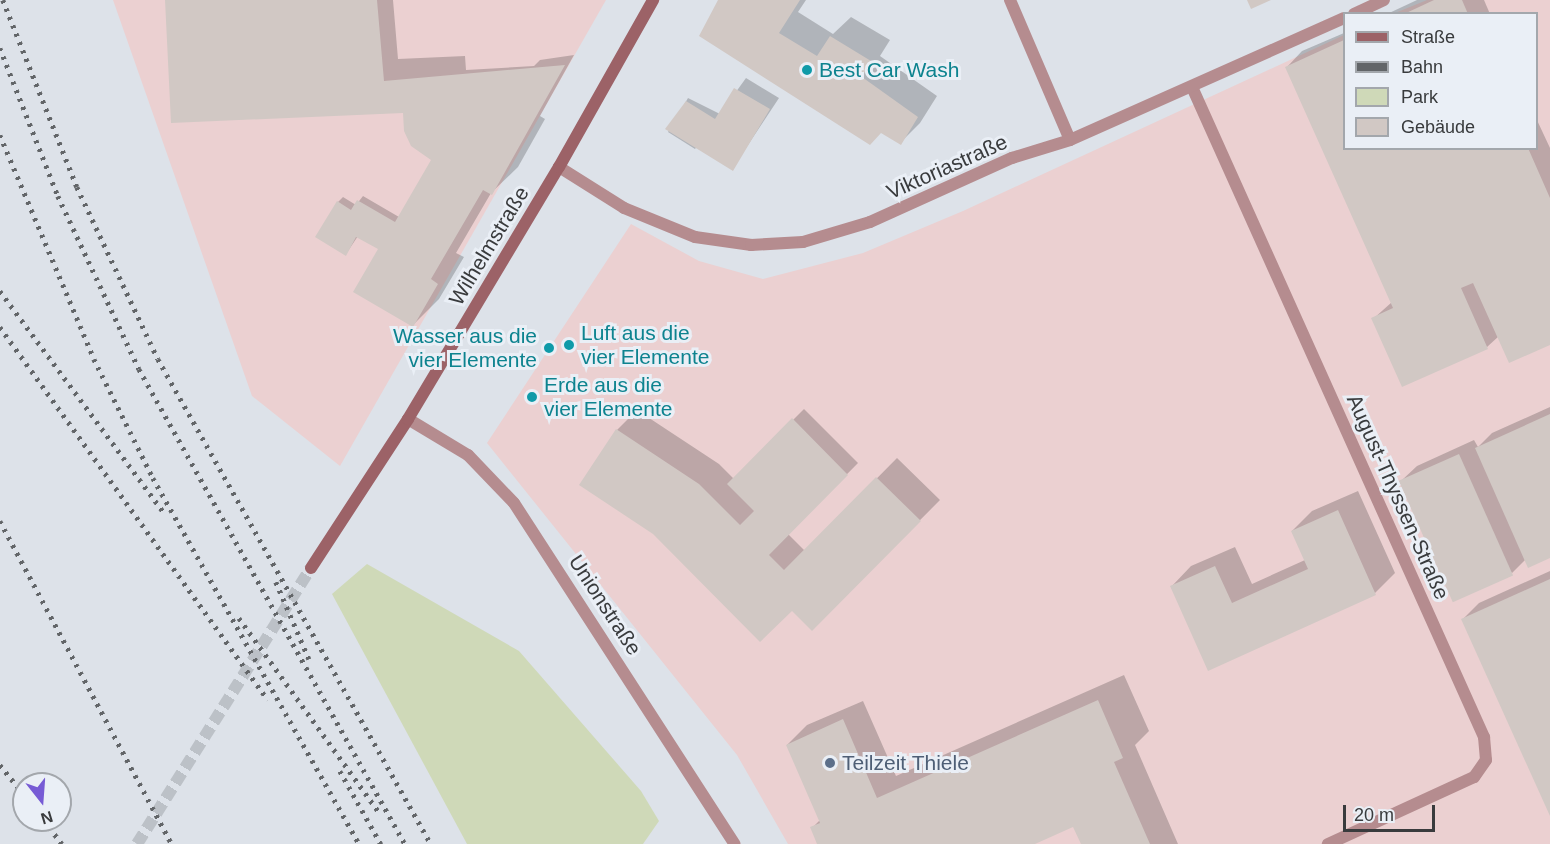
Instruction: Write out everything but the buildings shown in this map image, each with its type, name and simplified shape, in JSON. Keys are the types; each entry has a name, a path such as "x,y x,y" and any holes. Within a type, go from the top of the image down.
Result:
{"main road":[{"name":"Wilhelmstraße","path":"311,568 408,419 559,167 653,0"}],"street":[{"path":"1010,0 1070,140"},
{"path":"1358,12 1384,0"},
{"name":"Viktoriastraße","path":"559,167 624,208 695,237 751,245 803,242 870,222 1012,158 1070,140 1343,18"},
{"name":"August-Thyssen-Straße","path":"1192,87 1484,737 1486,760 1474,777 1328,844"},
{"name":"Unionstraße","path":"408,419 468,455 514,503 735,844"}],"shaded area":[{"path":"113,0 606,0 340,466 252,396"},
{"path":"1427,0 1550,0 1550,844 788,844 737,755 487,443 631,224 699,261 763,279 863,253 963,211 1343,35 1343,150 1538,150 1538,12 1397,12"}],"green space":[{"path":"367,564 519,651 641,791 659,821 643,844 467,844 332,594"}],"tunnel":[{"path":"137,844 311,568"}],"railway":[{"path":"3,0 77,187 158,359 431,844"},
{"path":"0,48 58,196 139,369 405,844"},
{"path":"0,135 94,359 153,478 359,844"},
{"path":"0,291 164,513"},
{"path":"0,327 268,700"},
{"path":"0,521 172,844"},
{"path":"276,582 309,659"},
{"path":"239,618 379,812"},
{"path":"0,765 12,780"},
{"path":"340,771 381,844"},
{"path":"53,832 62,844"}],"place":[{"name":"Best Car Wash","path":"807,70"},
{"name":"Luft aus die vier Elemente","path":"569,345"},
{"name":"Wasser aus die vier Elemente","path":"549,348"},
{"name":"Erde aus die vier Elemente","path":"532,397"},
{"name":"Teilzeit Thiele","path":"830,763"}]}
